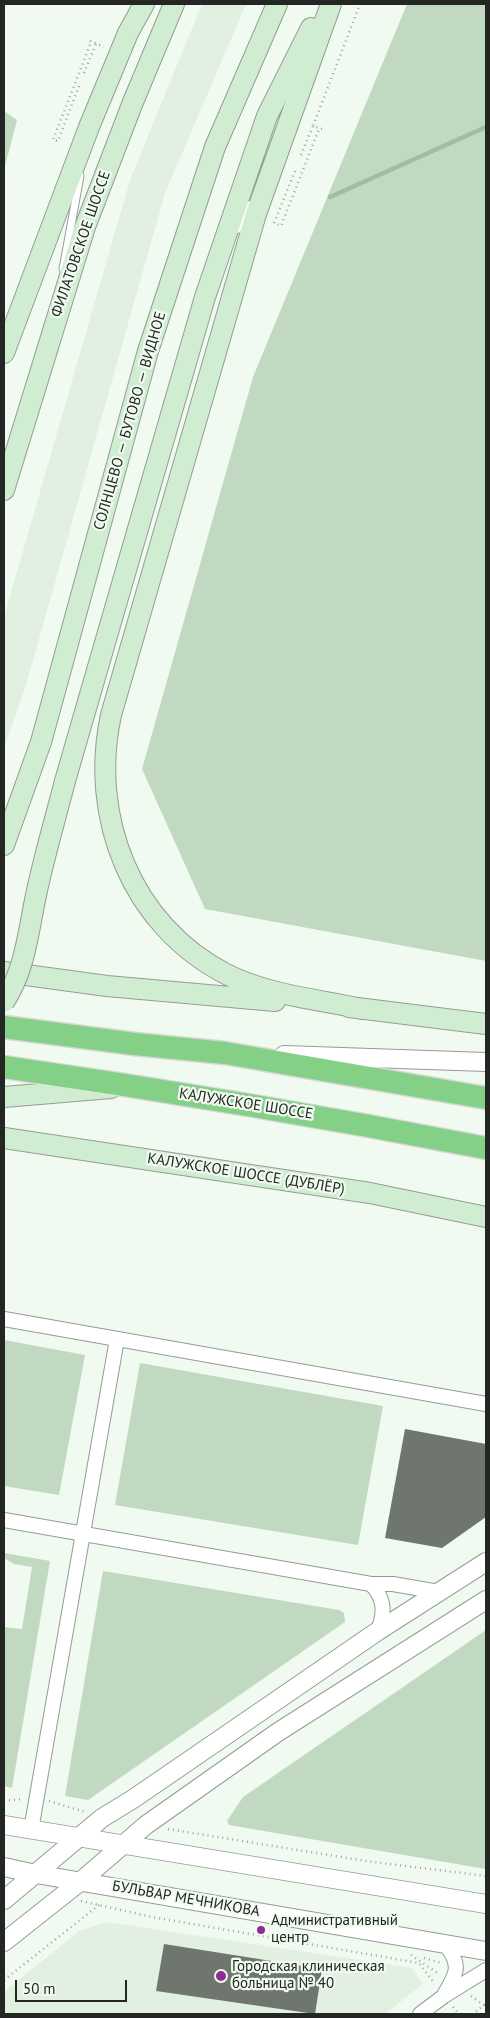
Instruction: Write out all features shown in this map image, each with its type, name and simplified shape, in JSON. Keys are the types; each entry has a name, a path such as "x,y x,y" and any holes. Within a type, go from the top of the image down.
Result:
{"highway":[{"path":"4,1027 225,1053 486,1098"},
{"name":"КАЛУЖСКОЕ ШОССЕ","path":"4,1067 335,1118 486,1148"}],"main road":[{"path":"4,353 89,127 128,33 144,4"},
{"name":"ФИЛАТОВСКОЕ ШОССЕ","path":"4,490 85,226 133,102 174,4"},
{"name":"СОЛНЦЕВО — БУТОВО — ВИДНОЕ","path":"4,844 41,742 157,324 215,147 277,4"},
{"path":"4,1002 10,994 25,953 35,899 65,781 205,297 267,116 324,4"},
{"path":"331,4 256,214 229,303 111,715 106,739 105,789 114,836 122,861 135,886 149,907 171,932 194,953 225,974 251,985 362,1008"},
{"path":"4,972 107,986 362,1008 486,1024"},
{"path":"4,1016 36,1032"},
{"path":"4,1097 137,1086"},
{"name":"КАЛУЖСКОЕ ШОССЕ (ДУБЛЁР)","path":"4,1138 370,1193 486,1217"}],"street":[{"path":"225,1053 486,1062"},
{"path":"4,1319 486,1404"},
{"path":"31,1830 117,1339"},
{"path":"4,1520 371,1584 393,1584 438,1592"},
{"path":"4,1900 102,1818 133,1799 378,1631 486,1562"},
{"path":"371,1584 378,1591 382,1602 383,1614 378,1631"},
{"path":"4,1942 81,1881 146,1825 278,1732 484,1602"},
{"path":"4,1825 486,1904"},
{"name":"БУЛЬВАР МЕЧНИКОВА","path":"4,1867 486,1951"},
{"path":"444,1996 453,1980 456,1966 455,1956 445,1944"},
{"path":"420,2014 444,1996 486,1970"}],"lane":[{"path":"50,336 89,127"},
{"path":"205,297 287,129"}],"path":[{"path":"301,155 360,4"},
{"path":"79,86 58,142 53,140 92,42"},
{"path":"84,73 96,44"},
{"path":"295,172 274,223 281,226 320,129 313,126"},
{"path":"4,1801 37,1797 102,1818"},
{"path":"146,1825 366,1861 486,1876"},
{"path":"4,1980 99,1905 152,1917 419,1963"}],"shaded area":[{"path":"202,4 246,4 165,193 26,685 4,748 4,617 130,180"},
{"path":"407,4 486,4 486,961 205,909 142,769 253,377"},
{"path":"4,111 17,120 4,170"},
{"path":"4,1340 85,1355 59,1495 4,1486"},
{"path":"140,1363 383,1406 358,1545 115,1505"},
{"path":"4,1553 50,1561 12,1788 4,1786 4,1627 22,1629 32,1567 14,1564 4,1558"},
{"path":"103,1571 339,1610 344,1613 345,1622 88,1800 65,1796"},
{"path":"486,1630 486,1869 229,1825 227,1821 243,1797"},
{"name":"Городская клиническая больница № 40","path":"107,1922 412,1968 423,1984 385,2014 4,2014 4,1992 79,1931"}],"building":[{"path":"405,1429 486,1444 486,1517 442,1548 385,1538"},
{"path":"164,1944 322,1969 315,2014 156,1991"}],"waterway":[{"path":"330,197 486,127"}],"place":[{"name":"Административный центр","path":"261,1930"},
{"name":"Городская клиническая больница № 40","path":"221,1976"}]}
